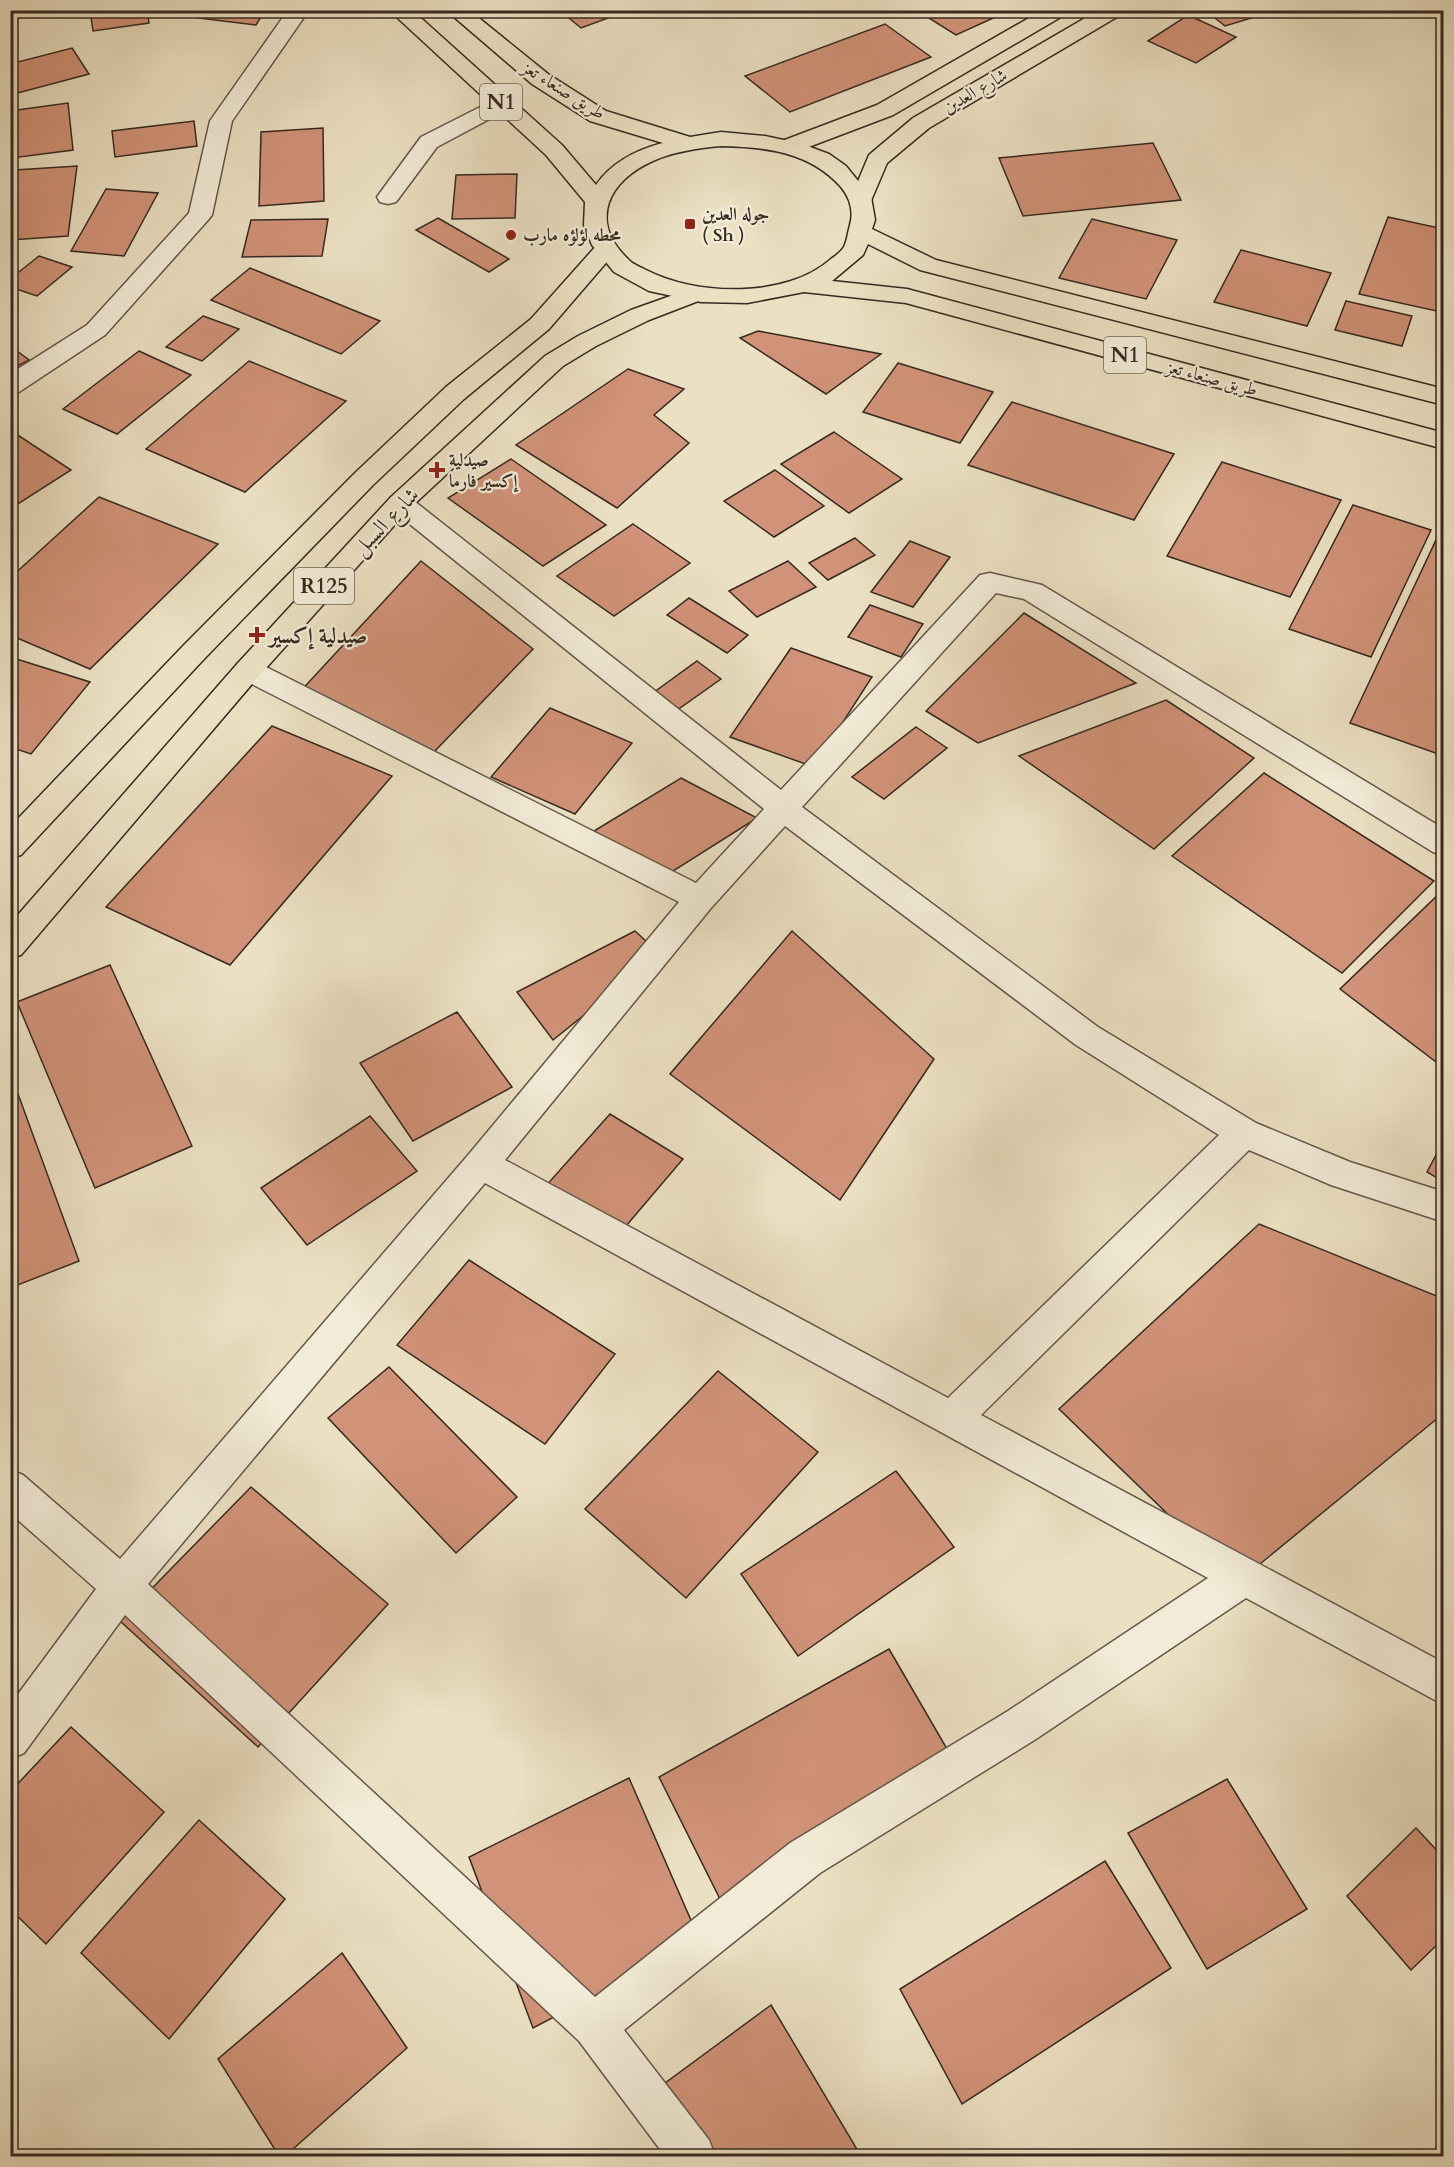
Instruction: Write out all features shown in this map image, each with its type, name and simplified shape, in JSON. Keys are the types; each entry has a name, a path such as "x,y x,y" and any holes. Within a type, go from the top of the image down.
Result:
{"main road":[{"name":"طريق صنعاء تعز","path":"399,10 554,150 597,201"},
{"name":"طريق صنعاء تعز","path":"456,10 540,79 598,116 687,143"},
{"name":"شارع العدين","path":"790,146 885,110 1059,10"},
{"name":"شارع العدين","path":"862,198 877,160 921,123 1115,10"},
{"path":"721,138 756,140 790,146 835,167 862,198 863,233 852,253 832,271 803,285 759,296 730,298 693,295 656,285 625,270 605,250 594,226 597,201 612,178 644,156 687,143 721,138"},
{"name":"طريق صنعاء تعز","path":"863,233 928,265 1443,397"},
{"name":"شارع السبل","path":"10,847 194,652 364,479 455,393 540,324 605,250"},
{"name":"طريق صنعاء تعز","path":"803,285 908,296 1443,441"},
{"name":"شارع السبل","path":"10,946 248,670 400,503 554,361 586,341 640,315 693,295"}],"street":[{"path":"10,386 96,330 200,215 221,121 299,10"},
{"path":"388,197 429,142 502,103"},
{"path":"400,503 783,808 1087,1036 1244,1133 1343,1175 1443,1207"},
{"path":"10,1739 122,1586 481,1164 700,899 990,582 1032,592 1443,844"},
{"path":"248,670 700,899"},
{"path":"952,1419 1244,1133"},
{"path":"481,1164 1443,1685"},
{"path":"10,1488 122,1586 594,2026 693,2157"},
{"path":"594,2026 805,1858 1022,1725 1244,1577"}],"building":[{"path":"90,10 147,10 149,23 93,31"},
{"path":"176,10 265,10 256,25 173,15"},
{"path":"591,10 630,10 581,28 569,18"},
{"path":"916,10 1011,10 956,35"},
{"path":"1205,10 1278,10 1225,26"},
{"path":"1188,15 1236,37 1196,63 1148,41"},
{"path":"885,24 931,57 790,112 745,76"},
{"path":"72,48 89,74 10,95 10,64"},
{"path":"68,103 73,150 12,158 10,111"},
{"path":"194,121 197,146 115,157 112,131"},
{"path":"323,128 324,201 259,206 261,132"},
{"path":"1153,143 1181,200 1023,216 999,158"},
{"path":"77,166 68,236 10,240 10,196 15,170"},
{"path":"517,174 515,218 452,219 456,175"},
{"path":"106,189 158,193 124,256 71,251"},
{"path":"1388,217 1444,229 1444,304 1441,312 1359,294"},
{"path":"438,218 509,259 489,272 416,230"},
{"path":"328,219 322,256 242,257 251,220"},
{"path":"1092,219 1177,240 1146,299 1059,278"},
{"path":"1241,250 1331,273 1307,326 1214,302"},
{"path":"39,256 72,267 37,296 10,287 10,279"},
{"path":"250,268 380,321 341,354 211,300"},
{"path":"1346,301 1412,316 1402,346 1335,330"},
{"path":"203,316 239,329 202,361 166,347"},
{"path":"758,331 881,354 826,394 740,338"},
{"path":"10,346 29,360 10,370"},
{"path":"139,351 191,375 117,434 63,409"},
{"path":"249,361 346,401 245,492 146,449"},
{"path":"898,363 993,392 960,443 863,412"},
{"path":"628,369 684,389 654,415 689,443 617,508 516,445"},
{"path":"1012,402 1174,454 1134,520 968,465"},
{"path":"10,430 71,470 10,509"},
{"path":"834,432 902,479 849,513 781,464"},
{"path":"511,459 606,525 543,566 448,498"},
{"path":"1222,462 1341,500 1290,597 1167,556"},
{"path":"775,470 824,506 774,537 724,501"},
{"path":"99,497 218,544 90,669 10,635 10,578"},
{"path":"1353,505 1431,530 1371,657 1289,629"},
{"path":"633,524 690,563 614,616 557,576"},
{"path":"855,538 875,555 828,580 809,563"},
{"path":"1436,540 1444,543 1444,756 1350,723"},
{"path":"910,541 950,557 913,607 871,592"},
{"path":"421,561 533,649 432,754 296,696"},
{"path":"788,561 816,587 757,617 729,591"},
{"path":"689,598 748,635 727,653 667,615"},
{"path":"870,605 923,624 901,657 848,637"},
{"path":"1024,613 1136,683 978,743 926,711"},
{"path":"791,648 872,677 814,767 730,737"},
{"path":"10,657 90,682 31,754 10,747"},
{"path":"697,661 721,679 670,715 646,698"},
{"path":"1166,700 1254,758 1154,849 1019,756"},
{"path":"550,708 632,743 575,814 491,777"},
{"path":"272,726 392,776 230,965 106,907"},
{"path":"916,727 947,748 884,799 852,777"},
{"path":"1264,773 1434,881 1342,973 1172,856"},
{"path":"681,778 757,818 648,887 571,845"},
{"path":"1439,894 1444,896 1444,1068 1340,989"},
{"path":"635,931 660,954 553,1040 517,992"},
{"path":"792,931 934,1059 840,1200 670,1074"},
{"path":"110,965 192,1146 95,1188 17,1002"},
{"path":"457,1012 512,1087 413,1141 360,1063"},
{"path":"10,1072 79,1261 10,1288"},
{"path":"610,1114 683,1159 609,1246 535,1198"},
{"path":"370,1116 417,1171 307,1245 261,1188"},
{"path":"1444,1140 1444,1182 1427,1172"},
{"path":"1259,1224 1444,1299 1444,1413 1238,1582 1059,1409"},
{"path":"469,1260 615,1354 545,1444 397,1345"},
{"path":"389,1367 517,1497 456,1553 328,1418"},
{"path":"718,1371 818,1452 686,1598 585,1509"},
{"path":"896,1471 954,1547 798,1656 741,1574"},
{"path":"251,1487 388,1604 258,1747 120,1621"},
{"path":"889,1649 961,1773 726,1911 659,1777"},
{"path":"71,1727 164,1812 46,1944 10,1909 10,1792"},
{"path":"629,1778 700,1941 533,2028 469,1857"},
{"path":"1227,1779 1307,1909 1207,1969 1128,1833"},
{"path":"199,1820 285,1899 169,2039 81,1953"},
{"path":"1416,1828 1444,1858 1444,1938 1411,1970 1347,1896"},
{"path":"1105,1861 1171,1968 962,2104 900,1989"},
{"path":"342,1953 407,2048 285,2156 279,2156 218,2059"},
{"path":"771,2005 861,2156 667,2156 638,2103"}],"place":[{"name":"جوله العدين ( Sh )","path":"690,224"},
{"name":"محطه لؤلؤه مارب","path":"511,235"},
{"name":"صيدلية إكسير فارما","path":"437,470"},
{"name":"صيدلية إكسير","path":"257,635"}]}
